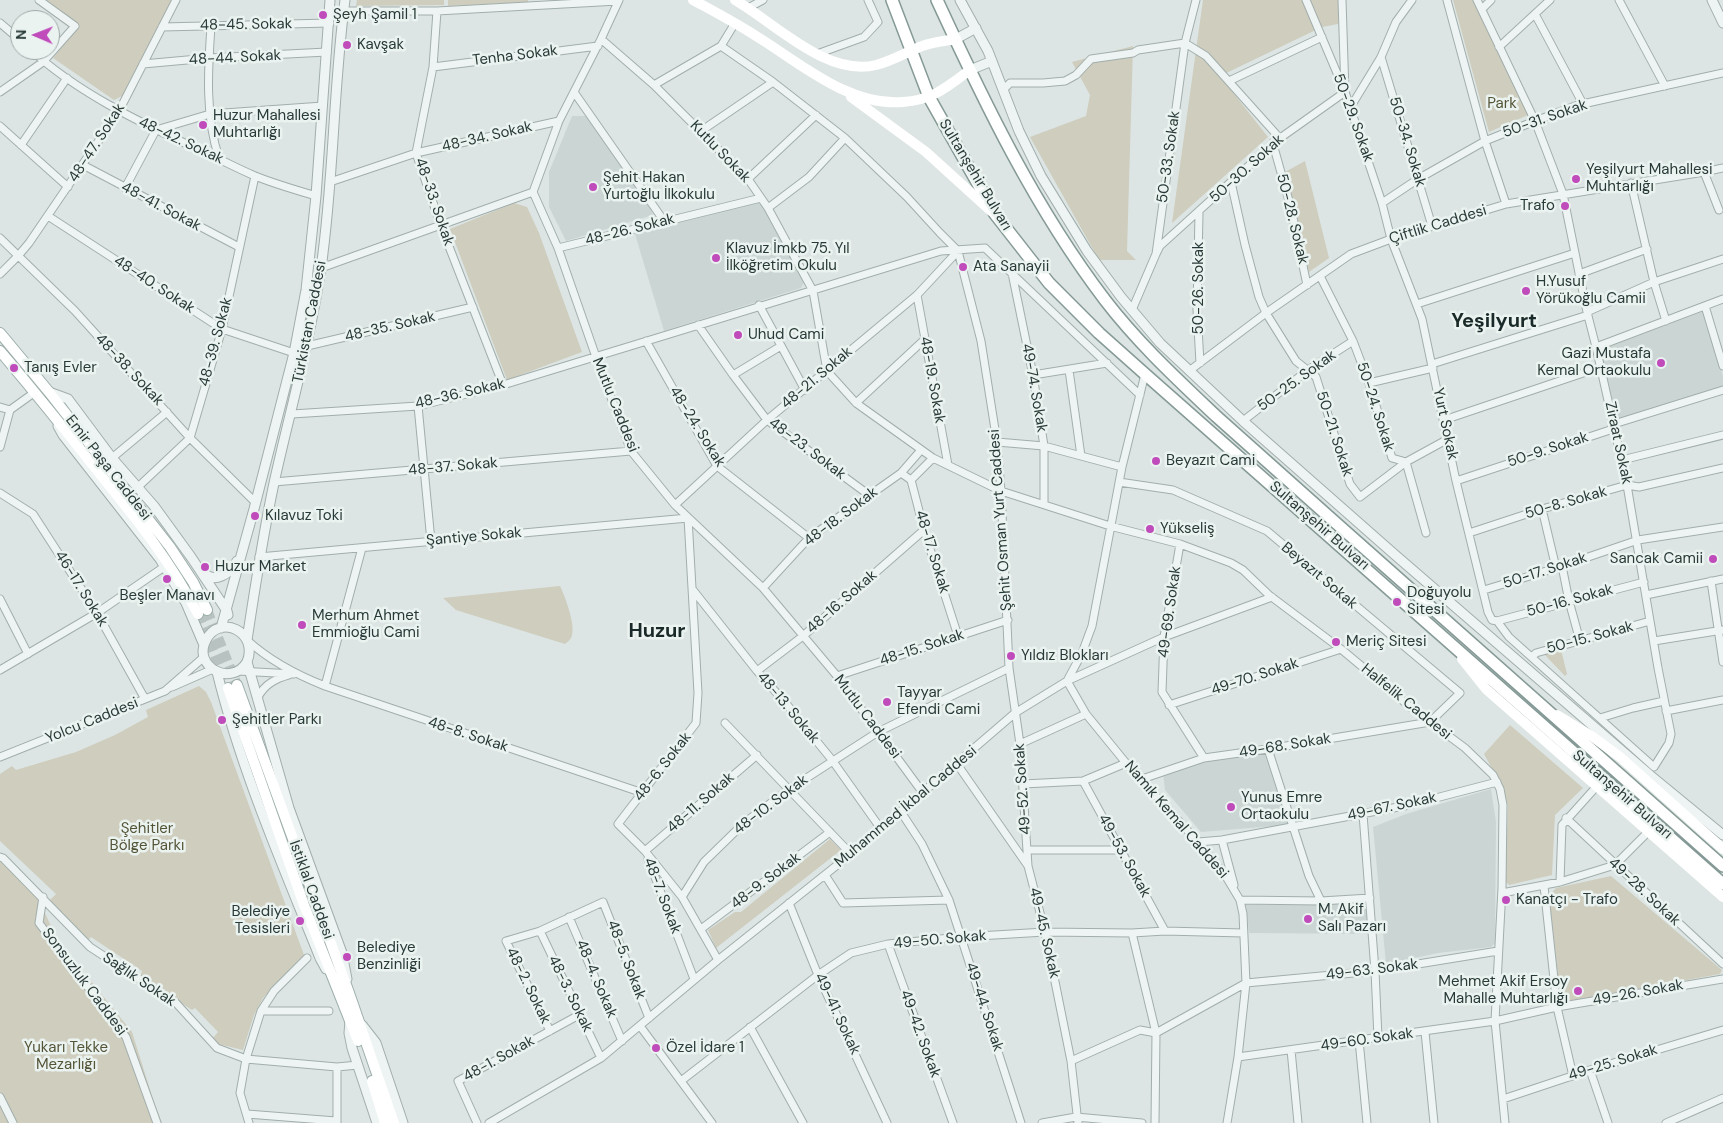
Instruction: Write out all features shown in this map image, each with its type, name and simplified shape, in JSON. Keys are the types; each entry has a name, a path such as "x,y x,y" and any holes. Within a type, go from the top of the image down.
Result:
{"highway":[{"name":"Sultanşehir Bulvarı","path":"892,0 910,52 929,97 995,214 1049,283 1099,333 1449,642 1600,782 1723,884"},
{"name":"Sultanşehir Bulvarı","path":"937,0 1016,163 1059,235 1106,301 1146,348 1175,378 1239,436 1723,866"}],"main road":[{"path":"693,0 735,23 821,78 862,96 889,102 904,102 929,97 948,88 970,70"},
{"path":"735,0 816,55 838,64 858,67 882,64 927,45 956,39"},
{"path":"838,87 926,152 995,214"},
{"name":"Emir Paşa Caddesi","path":"0,333 49,392 170,548 193,582 202,612 185,590 163,554 35,392 0,351"},
{"name":"İstiklal Caddesi","path":"233,686 354,1019 394,1123"},
{"name":"Sultanşehir Bulvarı","path":"1540,705 1593,737 1613,752 1723,849"},
{"path":"1600,782 1648,832 1723,897"},
{"name":"İstiklal Caddesi","path":"354,1019 385,1123"}],"street":[{"path":"0,92 43,62 76,26 39,0"},
{"name":"48-47. Sokak","path":"0,274 18,256 48,216 119,111 176,0"},
{"name":"Türkistan Caddesi","path":"226,628 227,611 294,353 306,290 328,52 330,0"},
{"name":"Türkistan Caddesi","path":"247,640 259,557 274,482 308,346 321,268 345,0"},
{"path":"748,8 763,0"},
{"path":"816,55 864,36 878,22 868,0"},
{"name":"Sultanşehir Bulvarı","path":"960,0 992,61 1019,131 1041,176 1087,251 1160,343 1243,421 1652,776 1723,835"},
{"name":"50-33. Sokak","path":"1132,310 1156,254 1185,43 1196,0"},
{"name":"50-29. Sokak","path":"1306,0 1345,92 1382,203 1391,239"},
{"path":"1342,0 1345,92"},
{"path":"1350,108 1381,57 1396,22 1412,0"},
{"path":"1447,0 1485,141 1506,204"},
{"name":"Ziraat Sokak","path":"1477,0 1535,121 1563,194 1587,314 1614,424 1638,540 1650,621 1671,734 1669,744 1654,767 1600,718"},
{"path":"1482,9 1491,0"},
{"path":"1500,47 1550,0"},
{"path":"1619,0 1665,86"},
{"path":"1712,0 1723,23"},
{"path":"321,268 533,192 559,121 619,1 437,11 344,11"},
{"name":"48-33. Sokak","path":"437,11 433,67 416,153 441,226 503,385"},
{"path":"1536,14 1583,104"},
{"path":"0,22 10,31"},
{"name":"48-45. Sokak","path":"162,27 330,23"},
{"path":"654,85 721,46 735,23"},
{"path":"211,26 208,58 210,114 212,140 219,158"},
{"path":"956,39 976,28"},
{"path":"1004,89 1010,83 1065,81 1076,75 1091,60 1185,43 1206,56 1229,81 1322,37"},
{"name":"Tenha Sokak","path":"433,67 599,42"},
{"name":"Kutlu Sokak","path":"599,42 654,85 748,179 768,208 813,290 827,371"},
{"path":"721,46 773,82 845,138 907,197 958,251"},
{"name":"48-44. Sokak","path":"143,64 208,58 328,52"},
{"name":"50-34. Sokak","path":"1381,57 1432,226"},
{"path":"970,70 992,61"},
{"name":"48-42. Sokak","path":"43,62 119,111 156,130 255,176 316,196"},
{"name":"50-31. Sokak","path":"1382,203 1418,178 1485,141 1535,121 1583,104 1723,73"},
{"path":"21,145 67,78"},
{"name":"50-28. Sokak","path":"1229,81 1276,134 1273,144 1290,208 1307,285"},
{"path":"701,131 773,82"},
{"path":"574,92 664,221"},
{"name":"50-30. Sokak","path":"1156,254 1160,246 1199,213 1273,144 1345,92"},
{"path":"125,188 156,130 210,114 323,106"},
{"path":"748,179 816,115"},
{"name":"48-34. Sokak","path":"330,182 416,153 559,121"},
{"path":"0,126 68,187"},
{"path":"768,208 809,177 845,138"},
{"name":"48-41. Sokak","path":"83,165 240,247"},
{"name":"Çiftlik Caddesi","path":"1189,371 1266,313 1351,254 1391,239 1506,204 1723,168"},
{"path":"1704,172 1719,210"},
{"name":"48-39. Sokak","path":"190,438 222,329 255,176"},
{"name":"50-21. Sokak","path":"1231,182 1252,271 1266,313 1296,360 1316,377 1350,484 1360,497 1406,462"},
{"path":"1631,183 1654,282 1666,321"},
{"name":"Mutlu Caddesi","path":"533,192 558,248 631,451 675,505 763,588 837,676 923,793"},
{"name":"48-26. Sokak","path":"558,248 761,198"},
{"name":"50-26. Sokak","path":"1199,213 1197,310 1200,363"},
{"name":"48-40. Sokak","path":"48,216 222,329 294,353"},
{"name":"48-38. Sokak","path":"0,238 75,312 190,438 256,503"},
{"name":"Yurt Sokak","path":"1391,239 1417,304 1433,366 1456,481 1488,612 1492,620 1497,621"},
{"name":"48-36. Sokak","path":"292,414 418,406 503,385 759,305 941,251 985,248 1140,395"},
{"path":"1579,274 1647,249"},
{"name":"48-21. Sokak","path":"675,505 767,420 917,296 958,251"},
{"name":"Şehit Osman Yurt Caddesi","path":"958,251 981,341 996,442 1001,491 1009,668 1016,713"},
{"path":"1417,304 1575,253"},
{"path":"1369,383 1433,366 1587,314 1654,282 1723,258"},
{"name":"49-74. Sokak","path":"1012,273 1033,375 1044,446 1044,504"},
{"name":"50-24. Sokak","path":"1320,276 1353,341 1369,383 1392,458 1406,462 1426,534"},
{"name":"48-19. Sokak","path":"917,296 948,465"},
{"path":"1596,347 1723,299"},
{"path":"759,305 805,390"},
{"path":"1705,306 1723,366"},
{"name":"48-35. Sokak","path":"308,346 473,308"},
{"name":"48-23. Sokak","path":"698,325 732,375 767,420 869,495"},
{"path":"856,403 924,339"},
{"name":"48-24. Sokak","path":"646,341 717,466 809,538"},
{"name":"50-25. Sokak","path":"1243,421 1308,370 1353,341"},
{"path":"732,375 781,346"},
{"path":"1033,375 1107,363"},
{"path":"1444,420 1601,367"},
{"path":"1069,370 1081,456"},
{"path":"827,371 856,403 921,450 933,458 1001,491"},
{"name":"Muhammed İkbal Caddesi","path":"489,1123 601,1058 694,979 852,854 1016,713 1067,681 1082,653 1092,626 1122,467 1145,374"},
{"name":"50-9. Sokak","path":"1456,481 1610,430 1614,424 1723,390"},
{"path":"0,447 10,410 35,392"},
{"path":"49,392 68,399 112,458 154,506 227,611"},
{"path":"418,406 431,541"},
{"path":"0,407 10,410"},
{"path":"50,412 63,435 164,567 186,603 204,645 204,657 215,671 274,846 320,958 345,994"},
{"path":"112,458 167,412"},
{"path":"1622,460 1723,434"},
{"path":"138,487 190,438"},
{"path":"1406,462 1448,439"},
{"path":"996,442 1044,446 1122,467"},
{"name":"48-18. Sokak","path":"763,588 809,538 901,473 921,450"},
{"name":"48-37. Sokak","path":"274,482 631,451"},
{"path":"901,473 911,480 933,458"},
{"name":"50-8. Sokak","path":"1469,533 1542,509 1627,485 1639,487 1723,468"},
{"name":"48-17. Sokak","path":"911,480 924,530 958,636"},
{"name":"Beyazıt Sokak","path":"1119,482 1173,490 1266,532 1460,693 1430,722"},
{"name":"Halfelik Caddesi","path":"1001,491 1110,526 1180,544 1231,563 1243,570 1272,597 1341,649 1430,722 1465,748 1493,776 1500,789 1503,805 1502,893 1495,1021 1506,1123"},
{"name":"46-17. Sokak","path":"0,493 33,514 97,613 145,699"},
{"path":"1542,509 1580,641"},
{"name":"Şantiye Sokak","path":"259,557 688,518"},
{"name":"48-6. Sokak","path":"645,852 618,824 696,723 698,693 688,518"},
{"name":"50-17. Sokak","path":"1484,590 1638,540 1723,527"},
{"name":"48-16. Sokak","path":"757,671 803,636 924,530"},
{"name":"49-69. Sokak","path":"1180,544 1164,637 1162,692 1204,758"},
{"path":"326,686 362,548"},
{"path":"191,557 206,575 211,578 221,577 230,572 241,555"},
{"path":"0,670 97,613 164,567"},
{"path":"1646,595 1723,579"},
{"path":"1711,581 1721,630 1723,662"},
{"name":"50-16. Sokak","path":"1497,621 1644,582"},
{"name":"48-13. Sokak","path":"692,589 757,671 832,760 881,829"},
{"path":"1067,681 1164,637 1272,597"},
{"path":"0,599 28,654"},
{"name":"48-15. Sokak","path":"837,676 1008,620"},
{"path":"1497,621 1509,637 1600,718 1664,701"},
{"name":"50-15. Sokak","path":"1532,657 1536,653 1650,621"},
{"path":"204,645 209,635 226,628 241,632 258,650 295,674"},
{"name":"50-15. Sokak","path":"1654,641 1721,630"},
{"path":"238,672 247,662 250,648 247,640"},
{"name":"49-70. Sokak","path":"1169,704 1341,649"},
{"name":"Yolcu Caddesi","path":"165,690 204,657"},
{"path":"247,662 289,808 342,953 345,994"},
{"name":"48-10. Sokak","path":"682,897 704,862 744,823 788,790 878,732 1009,668"},
{"path":"215,671 227,674 250,671 295,674"},
{"name":"Yolcu Caddesi","path":"0,757 215,671"},
{"path":"258,697 268,684 276,679 295,674"},
{"name":"48-8. Sokak","path":"295,674 643,793"},
{"name":"Namık Kemal Caddesi","path":"1067,681 1086,714 1126,763 1225,874 1240,900 1246,983 1238,1057 1227,1123"},
{"path":"1666,712 1723,700"},
{"name":"49-52. Sokak","path":"1016,713 1020,744 1028,866"},
{"path":"1020,744 1086,714"},
{"path":"726,722 788,790 852,854"},
{"name":"49-68. Sokak","path":"1142,779 1204,758 1430,722"},
{"path":"1268,749 1309,876 1321,900"},
{"name":"Yolcu Caddesi","path":"0,762 18,751"},
{"name":"48-11. Sokak","path":"645,852 757,755"},
{"path":"1023,784 1083,781 1126,763"},
{"name":"49-45. Sokak","path":"957,764 1028,866 1045,932 1071,1061 1077,1120"},
{"name":"49-53. Sokak","path":"1083,781 1165,931"},
{"name":"49-67. Sokak","path":"1198,842 1222,840 1409,805 1497,782"},
{"path":"1560,882 1562,825 1566,818 1600,782"},
{"name":"49-44. Sokak","path":"902,812 922,844 949,900 1021,1123"},
{"path":"1363,814 1378,1038"},
{"name":"49-28. Sokak","path":"1566,818 1723,964"},
{"name":"48-9. Sokak","path":"701,929 830,832"},
{"path":"1502,893 1544,886 1615,865 1648,832"},
{"path":"1222,840 1235,890"},
{"path":"1027,850 1121,850"},
{"name":"48-7. Sokak","path":"645,852 682,897 718,960"},
{"name":"48-7. Sokak","path":"645,852 694,979"},
{"name":"Sağlık Sokak","path":"0,857 4,858 90,947 176,1003 217,1048 246,1059 337,1067 358,1065"},
{"path":"825,875 843,903 949,900"},
{"path":"1544,886 1557,1007 1573,1076"},
{"name":"Sonsuzluk Caddesi","path":"43,897 39,923 126,1037 157,1123"},
{"path":"1240,900 1370,898"},
{"name":"48-5. Sokak","path":"569,917 603,902 649,1018"},
{"name":"49-41. Sokak","path":"789,903 818,974 888,1123"},
{"path":"540,931 569,917"},
{"name":"48-4. Sokak","path":"569,917 622,1040"},
{"name":"48-2. Sokak","path":"540,931 506,941 550,1031"},
{"name":"48-3. Sokak","path":"540,931 601,1058"},
{"name":"49-50. Sokak","path":"681,1081 818,974 851,953 888,944 1045,932 1132,933 1165,931 1243,933"},
{"path":"1132,933 1156,1033 1155,1123"},
{"name":"49-42. Sokak","path":"888,944 953,1123"},
{"name":"49-63. Sokak","path":"1246,983 1375,971 1498,951"},
{"path":"248,1123 240,1093 246,1059 261,1011 274,992 307,958"},
{"name":"49-26. Sokak","path":"1495,1021 1557,1007 1723,979"},
{"path":"1071,1061 1140,1030 1156,1033 1246,983"},
{"path":"261,1011 329,1011"},
{"name":"48-1. Sokak","path":"477,1123 458,1081 579,1015"},
{"path":"377,1123 349,1033 354,1019 376,1043 403,1123"},
{"name":"49-60. Sokak","path":"1238,1057 1495,1021"},
{"path":"640,1026 712,1123"},
{"path":"750,1027 803,1123"},
{"name":"49-25. Sokak","path":"1503,1099 1590,1070 1723,1030"},
{"path":"1425,1032 1434,1123"},
{"path":"1359,1040 1367,1123"},
{"path":"1291,1050 1298,1123"},
{"path":"247,1114 337,1122 337,1067"},
{"path":"1590,1070 1608,1123"},
{"path":"0,1097 13,1123"},
{"path":"1666,1123 1723,1098"},
{"path":"1042,1123 1077,1120 1142,1123"}],"shaded area":[{"name":"Şehit Hakan Yurtoğlu İlkokulu","path":"572,116 586,116 648,201 653,215 566,241 549,207 549,172"},
{"name":"Klavuz İmkb 75. Yıl İlköğretim Okulu","path":"760,202 804,282 801,288 664,331 635,234"},
{"name":"Gazi Mustafa Kemal Ortaokulu","path":"1703,311 1723,376 1723,386 1617,419 1600,350"},
{"name":"Yunus Emre Ortaokulu","path":"1264,752 1288,825 1201,832 1165,790 1163,773 1195,760"},
{"path":"1491,789 1496,822 1495,943 1491,947 1438,953 1386,964 1373,827 1406,814"},
{"name":"M. Akif Salı Pazarı","path":"1367,904 1369,934 1249,933 1246,905"}],"green space":[{"path":"44,0 174,0 124,95 114,100 56,60 60,60 60,49 79,25"},
{"path":"357,0 444,0 444,5 356,6"},
{"path":"448,0 528,0 528,2 448,6"},
{"path":"1203,0 1339,0 1338,24 1322,27 1220,76 1268,137 1172,223"},
{"name":"Park","path":"1453,0 1473,0 1528,115 1489,132"},
{"path":"1133,46 1127,251 1136,260 1099,260 1030,137 1086,116 1090,95 1072,62"},
{"path":"1305,161 1329,258 1309,272 1285,172"},
{"path":"514,203 527,207 539,233 582,352 507,380 450,229"},
{"path":"560,586 573,627 571,638 565,644 456,610 443,598"},
{"path":"1561,650 1567,674 1565,676 1544,654"},
{"name":"Şehitler Bölge Parkı","path":"199,686 206,692 211,702 304,955 263,998 254,1015 243,1050 218,1044 213,1038 218,1032 195,1008 192,1010 161,987 140,977 142,971 91,937 88,940 50,900 56,894 0,841 0,774 12,766 16,770 76,752 115,735 148,717 146,710"},
{"path":"1510,725 1583,788 1555,815 1552,875 1509,885 1505,881 1508,806 1503,789 1484,754"},
{"path":"830,839 841,850 716,948 708,930 735,912 741,912"},
{"name":"Yukarı Tekke Mezarlığı","path":"0,861 38,898 57,939 132,1032 162,1123 0,1123"},
{"path":"1611,876 1722,970 1720,974 1561,1003 1549,896 1556,888"}],"tunnel":[{"path":"207,610 237,685"},
{"path":"198,614 228,688"}],"place":[{"name":"Şeyh Şamil 1","path":"323,15"},
{"name":"Kavşak","path":"347,45"},
{"name":"Huzur Mahallesi Muhtarlığı","path":"203,125"},
{"name":"Yeşilyurt Mahallesi Muhtarlığı","path":"1576,179"},
{"name":"Şehit Hakan Yurtoğlu İlkokulu","path":"593,187"},
{"name":"Trafo","path":"1565,206"},
{"name":"Klavuz İmkb 75. Yıl İlköğretim Okulu","path":"716,258"},
{"name":"Ata Sanayii","path":"963,267"},
{"name":"H.Yusuf Yörükoğlu Camii","path":"1526,291"},
{"name":"Uhud Cami","path":"738,335"},
{"name":"Gazi Mustafa Kemal Ortaokulu","path":"1661,363"},
{"name":"Tanış Evler","path":"14,368"},
{"name":"Beyazıt Cami","path":"1156,461"},
{"name":"Kılavuz Toki","path":"255,516"},
{"name":"Yükseliş","path":"1150,529"},
{"name":"Sancak Camii","path":"1713,559"},
{"name":"Huzur Market","path":"205,567"},
{"name":"Beşler Manavı","path":"167,579"},
{"name":"Doğuyolu Sitesi","path":"1397,602"},
{"name":"Merhum Ahmet Emmioğlu Cami","path":"302,625"},
{"name":"Meriç Sitesi","path":"1336,642"},
{"name":"Yıldız Blokları","path":"1011,656"},
{"name":"Tayyar Efendi Cami","path":"887,702"},
{"name":"Şehitler Parkı","path":"222,720"},
{"name":"Yunus Emre Ortaokulu","path":"1231,807"},
{"name":"Kanatçı - Trafo","path":"1506,900"},
{"name":"M. Akif Salı Pazarı","path":"1308,919"},
{"name":"Belediye Tesisleri","path":"300,921"},
{"name":"Belediye Benzinliği","path":"347,957"},
{"name":"Mehmet Akif Ersoy Mahalle Muhtarlığı","path":"1578,991"},
{"name":"Özel İdare 1","path":"656,1048"}],"district":[{"name":"Yeşilyurt","path":"1494,322"},
{"name":"Huzur","path":"657,632"}]}
